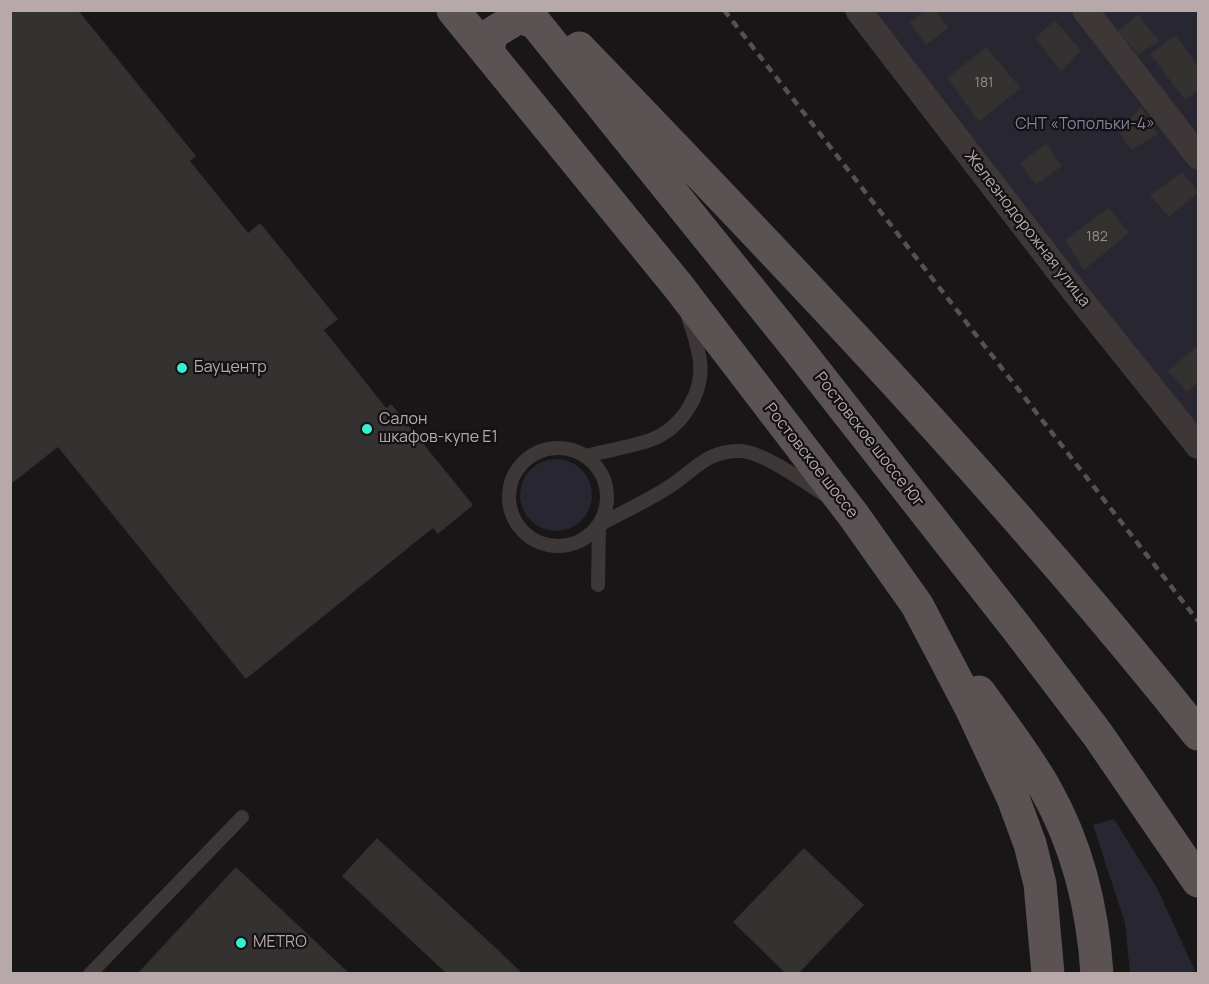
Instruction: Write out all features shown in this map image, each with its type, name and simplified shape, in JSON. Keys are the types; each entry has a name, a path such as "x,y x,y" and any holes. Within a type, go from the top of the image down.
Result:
{"main road":[{"name":"Ростовское шоссе","path":"453,10 678,286 854,516 917,605 1013,798 1030,844 1040,884 1048,974"},
{"path":"488,52 491,34 519,17 534,14 754,230 1032,534 1198,735"},
{"name":"Ростовское шоссе Юг","path":"534,14 1019,631 1098,735 1198,881"},
{"path":"917,605 1046,790 1064,827 1083,882 1093,929 1097,974"}],"street":[{"name":"Железнодорожная улица","path":"858,10 1198,446"},
{"path":"1084,10 1198,156"}],"lane":[{"path":"586,456 652,439 671,430 686,414 698,387 701,364 678,286"},
{"path":"559,448 574,450 586,456 605,480 608,496 606,511 599,525 591,535 574,544 554,547 530,538 520,530 509,504 509,490 513,476 521,464 532,455 559,448"},
{"path":"599,525 666,489 710,456 741,451 763,458 794,475 854,516"},
{"path":"598,585 599,525"},
{"path":"90,974 242,817"}],"green space":[{"name":"СНТ «Топольки-4»","path":"848,11 1198,11 1198,458"},
{"path":"556,459 576,465 586,475 592,495 586,515 576,525 556,531 536,525 526,515 520,495 526,475 536,465"},
{"path":"1114,819 1157,888 1196,973 1130,973 1125,923 1093,825"}],"building":[{"name":"Бауцентр","path":"10,10 77,10 195,156 189,161 248,234 260,224 337,319 323,330 386,409 391,405 472,505 438,533 433,527 246,678 58,446 10,484"},
{"path":"926,10 935,10 948,28 926,44 910,23"},
{"path":"1138,15 1158,41 1138,54 1119,31"},
{"path":"1055,21 1080,51 1061,70 1036,38"},
{"path":"1175,36 1198,67 1198,89 1185,99 1151,54"},
{"path":"986,48 1020,88 979,121 948,78"},
{"path":"1141,108 1157,134 1132,149 1118,130"},
{"path":"1046,144 1061,166 1036,184 1021,163"},
{"path":"1182,173 1198,192 1169,216 1151,195"},
{"path":"1109,208 1128,233 1084,269 1066,240"},
{"path":"1198,346 1198,381 1187,391 1169,371"},
{"path":"377,839 522,974 448,974 343,876"},
{"path":"804,849 863,905 797,974 787,974 734,922"},
{"name":"METRO","path":"236,868 284,913 349,974 138,974"}],"railway":[{"path":"724,10 1198,621"}],"place":[{"name":"Бауцентр","path":"182,368"},
{"name":"Салон шкафов-купе Е1","path":"367,429"},
{"name":"METRO","path":"241,943"}]}
